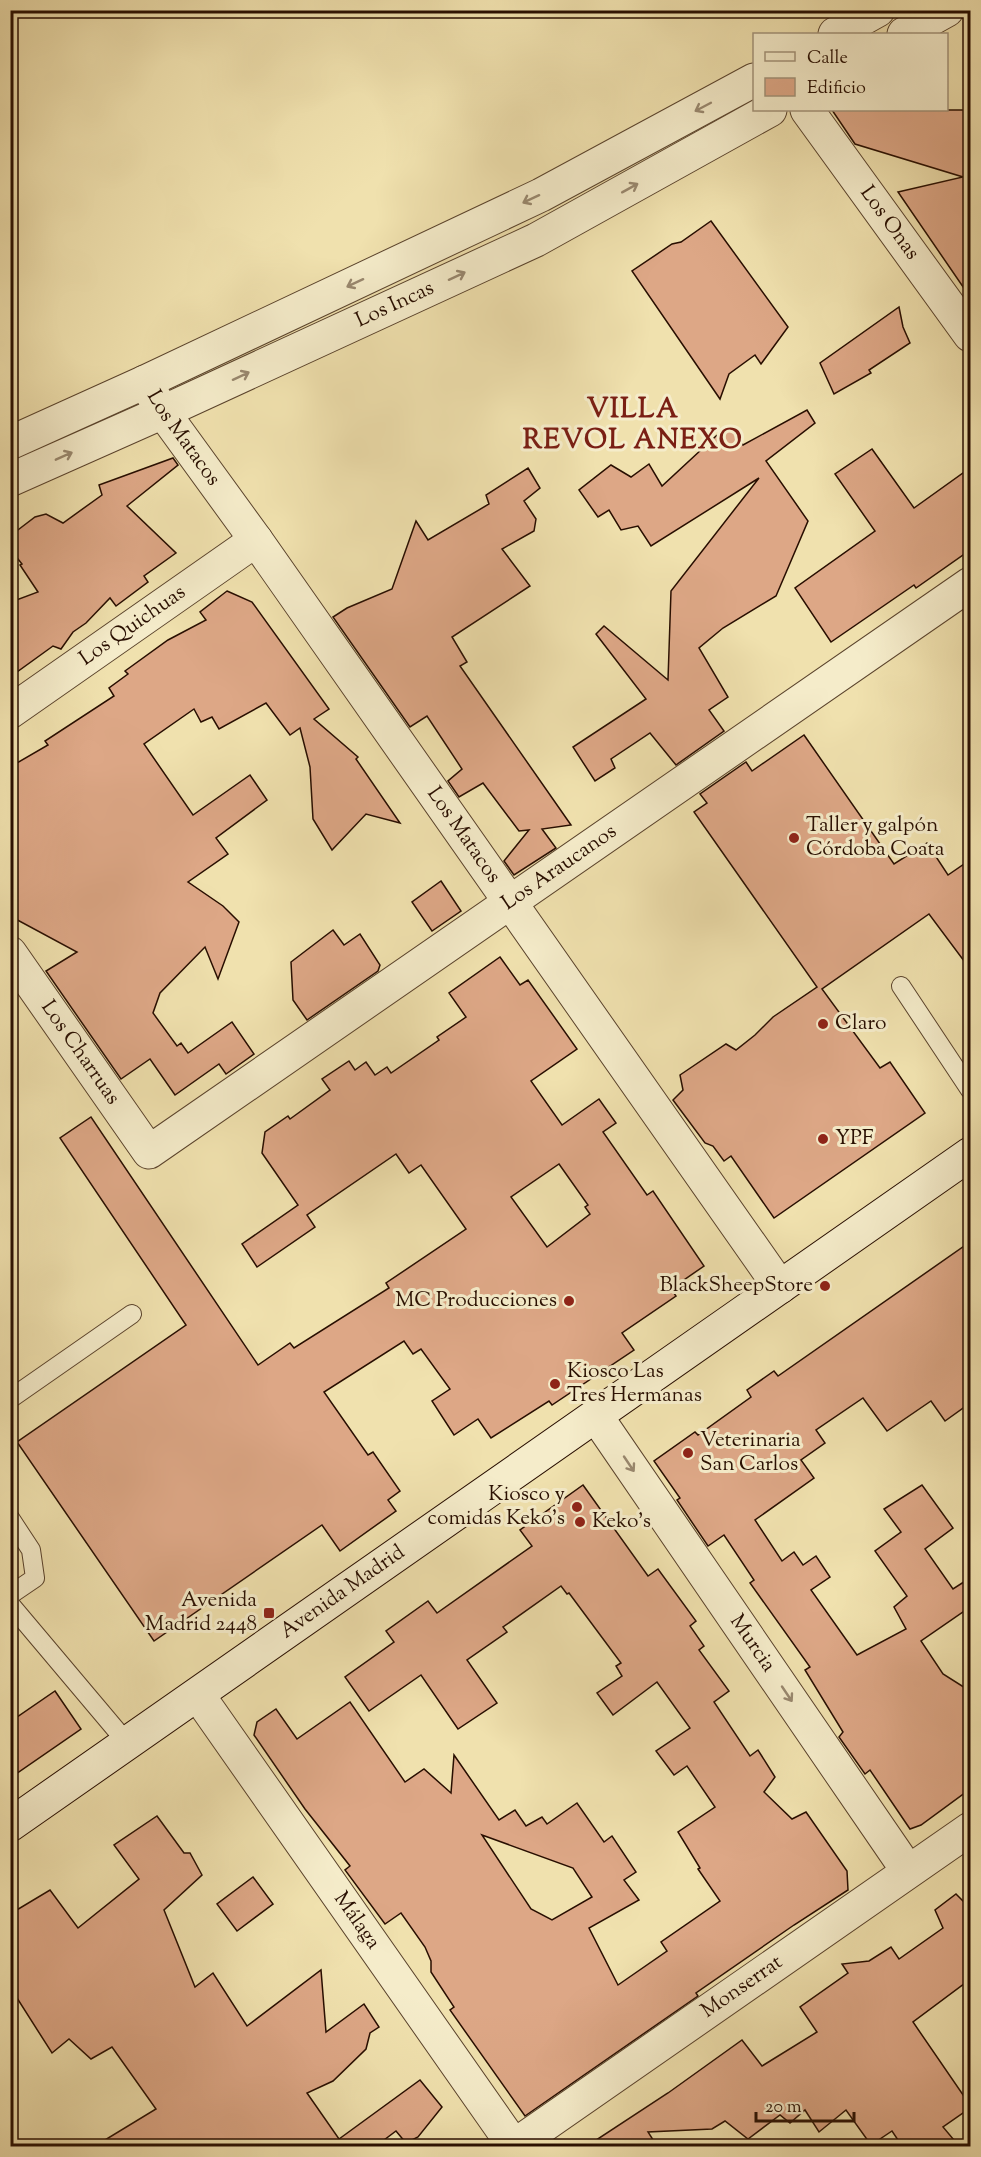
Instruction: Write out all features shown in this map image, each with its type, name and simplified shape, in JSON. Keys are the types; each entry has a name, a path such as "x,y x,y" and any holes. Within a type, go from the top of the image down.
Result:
{"street":[{"path":"837,33 878,10"},
{"path":"906,33 947,10"},
{"name":"Los Incas","path":"10,444 541,195 753,81"},
{"name":"Los Incas","path":"10,480 164,412 536,240 768,111"},
{"name":"Los Onas","path":"808,111 970,335"},
{"name":"Los Matacos","path":"145,382 780,1287"},
{"name":"Los Quichuas","path":"10,712 256,540"},
{"name":"Los Araucanos","path":"149,1152 970,584"},
{"name":"Los Charruas","path":"10,953 149,1152"},
{"name":"Avenida Madrid","path":"10,1826 970,1154"},
{"name":"Murcia","path":"596,1416 908,1871"},
{"name":"Málaga","path":"198,1695 514,2146"},
{"name":"Monserrat","path":"514,2146 970,1829"}],"lane":[{"path":"901,986 970,1090"},
{"path":"10,1399 132,1314"},
{"path":"10,1518 31,1550 35,1578 10,1594"},
{"path":"10,1604 128,1743"}],"building":[{"path":"970,110 970,297 898,192 963,177 855,144 833,111"},
{"path":"711,221 788,327 761,364 755,355 729,374 720,399 632,271"},
{"path":"899,307 903,327 910,343 869,370 871,373 834,394 820,363"},
{"path":"807,410 815,423 766,461 808,521 776,596 723,628 699,648 728,697 709,710 724,731 676,765 650,733 611,759 615,768 595,781 573,747 646,699 596,634 604,626 668,680 671,591 759,478 651,546 638,526 621,530 609,510 598,517 579,490 611,465 631,477 649,464 662,486 716,436 729,427 743,445"},
{"path":"872,449 914,508 970,468 970,550 916,588 914,585 831,642 795,588 875,531 835,474"},
{"path":"173,458 178,465 127,506 176,553 144,576 148,582 116,606 110,598 86,623 73,632 61,649 53,646 10,677 11,602 38,592 20,565 22,564 10,549 10,536 35,517 46,514 63,523 102,495 99,485"},
{"path":"528,468 540,488 524,501 536,519 534,531 502,549 530,586 452,637 467,662 460,666 571,825 542,829 556,848 514,875 504,861 529,830 519,831 483,783 459,797 448,781 462,769 427,716 410,727 333,617 347,608 392,589 416,521 428,540 489,504 486,495"},
{"path":"227,591 252,602 329,709 314,719 358,757 356,759 400,823 366,814 332,850 313,819 310,767 300,728 290,735 266,703 219,729 212,717 201,722 194,709 144,744 193,815 250,775 267,800 216,838 228,854 188,882 223,906 239,922 218,979 205,947 160,993 153,1013 177,1046 181,1043 188,1053 232,1022 254,1054 226,1074 219,1064 175,1095 150,1059 121,1079 46,971 77,952 10,916 10,767 48,745 45,741 114,696 109,688 128,674 125,671 168,640 206,620 200,612"},
{"path":"804,735 894,864 927,843 948,875 970,860 970,969 929,914 822,989 880,1068 890,1062 925,1113 774,1218 731,1156 724,1161 713,1146 705,1143 673,1100 683,1090 680,1075 726,1044 736,1050 773,1017 817,987 694,812 707,803 700,794 746,762 752,771"},
{"path":"441,881 461,911 432,931 412,902"},
{"path":"333,930 344,945 360,934 380,965 378,971 307,1020 293,1000 291,962"},
{"path":"500,957 520,985 528,980 577,1049 531,1081 562,1125 599,1099 616,1123 603,1132 647,1195 653,1191 704,1266 671,1289 676,1296 622,1333 634,1350 552,1405 549,1401 491,1438 478,1419 454,1435 432,1401 450,1389 421,1349 413,1354 404,1341 324,1392 368,1455 373,1452 400,1491 388,1500 396,1511 340,1551 322,1525 154,1641 17,1442 186,1325 60,1138 91,1117 258,1365 290,1343 294,1348 389,1288 386,1283 466,1229 421,1165 409,1173 396,1154 307,1215 315,1227 257,1267 242,1244 298,1205 262,1153 265,1132 288,1116 290,1119 330,1090 322,1079 349,1061 355,1070 366,1062 375,1075 387,1067 391,1073 439,1040 437,1037 466,1017 449,993","holes":["559,1164 588,1205 585,1207 590,1214 547,1247 511,1197"]},
{"path":"970,1242 970,1403 945,1421 931,1401 887,1431 863,1398 816,1430 825,1443 801,1460 814,1478 755,1520 782,1561 794,1552 803,1565 816,1556 830,1577 811,1590 857,1655 906,1629 894,1607 907,1596 875,1551 901,1532 884,1509 922,1485 953,1528 925,1549 953,1589 970,1578 970,1607 921,1641 943,1674 970,1691 970,1789 921,1825 910,1829 870,1770 865,1774 839,1737 843,1732 805,1670 810,1667 750,1583 754,1580 724,1535 708,1546 677,1500 680,1498 654,1461 695,1432 698,1435 751,1397 747,1390 774,1371 778,1376"},
{"path":"583,1485 648,1576 658,1569 696,1621 690,1626 704,1646 699,1650 729,1691 714,1702 750,1756 758,1750 775,1777 764,1792 792,1819 806,1812 847,1871 848,1890 696,1993 698,1996 525,2116 450,2010 454,2007 431,1972 431,1961 425,1947 401,1913 385,1924 345,1870 350,1866 305,1809 254,1735 257,1722 276,1709 297,1739 350,1702 405,1782 424,1769 451,1793 454,1755 499,1820 515,1810 526,1826 542,1817 547,1824 577,1803 604,1842 612,1836 636,1872 624,1880 639,1900 589,1928 618,1985 667,1951 661,1942 720,1901 698,1869 700,1868 678,1832 715,1807 687,1766 674,1775 656,1751 690,1728 657,1682 613,1715 597,1693 622,1676 616,1666 621,1663 569,1593 567,1594 561,1586 503,1627 507,1632 467,1660 497,1703 458,1729 421,1675 369,1711 345,1677 394,1642 386,1631 428,1601 437,1613 532,1546 520,1530","holes":["482,1835 573,1868 592,1897 552,1920 531,1909"]},
{"path":"55,1691 81,1729 10,1778 10,1722"},
{"path":"157,1816 184,1853 190,1853 202,1875 164,1910 195,1987 213,1973 247,2026 321,1970 326,2032 364,2004 379,2027 370,2033 366,2049 333,2081 307,2093 339,2139 420,2080 442,2107 418,2137 406,2143 396,2131 376,2146 95,2146 156,2109 112,2047 91,2059 69,2039 52,2053 10,1987 10,1914 50,1890 78,1928 139,1879 114,1845"},
{"path":"253,1877 273,1904 237,1931 217,1904"},
{"path":"956,1894 970,1908 970,1985 968,1981 913,2022 970,2105 970,2108 943,2127 959,2146 902,2146 892,2131 871,2145 846,2110 819,2132 805,2110 790,2123 780,2115 748,2139 725,2121 712,2129 648,2132 657,2146 587,2146 668,2093 742,2040 762,2066 817,2032 800,2007 848,1973 842,1964 869,1961 891,1947 899,1959 943,1928 935,1910"}],"place":[{"name":"Taller y galpón Córdoba Coata","path":"794,838"},
{"name":"Claro","path":"823,1024"},
{"name":"YPF","path":"823,1139"},
{"name":"BlackSheepStore","path":"825,1286"},
{"name":"MC Producciones","path":"569,1301"},
{"name":"Kiosco Las Tres Hermanas","path":"555,1384"},
{"name":"Veterinaria San Carlos","path":"688,1453"},
{"name":"Kiosco y comidas Keko's","path":"577,1507"},
{"name":"Keko's","path":"580,1522"},
{"name":"Avenida Madrid 2448","path":"269,1613"}],"district":[{"name":"VILLA REVOL ANEXO","path":"633,426"}]}
